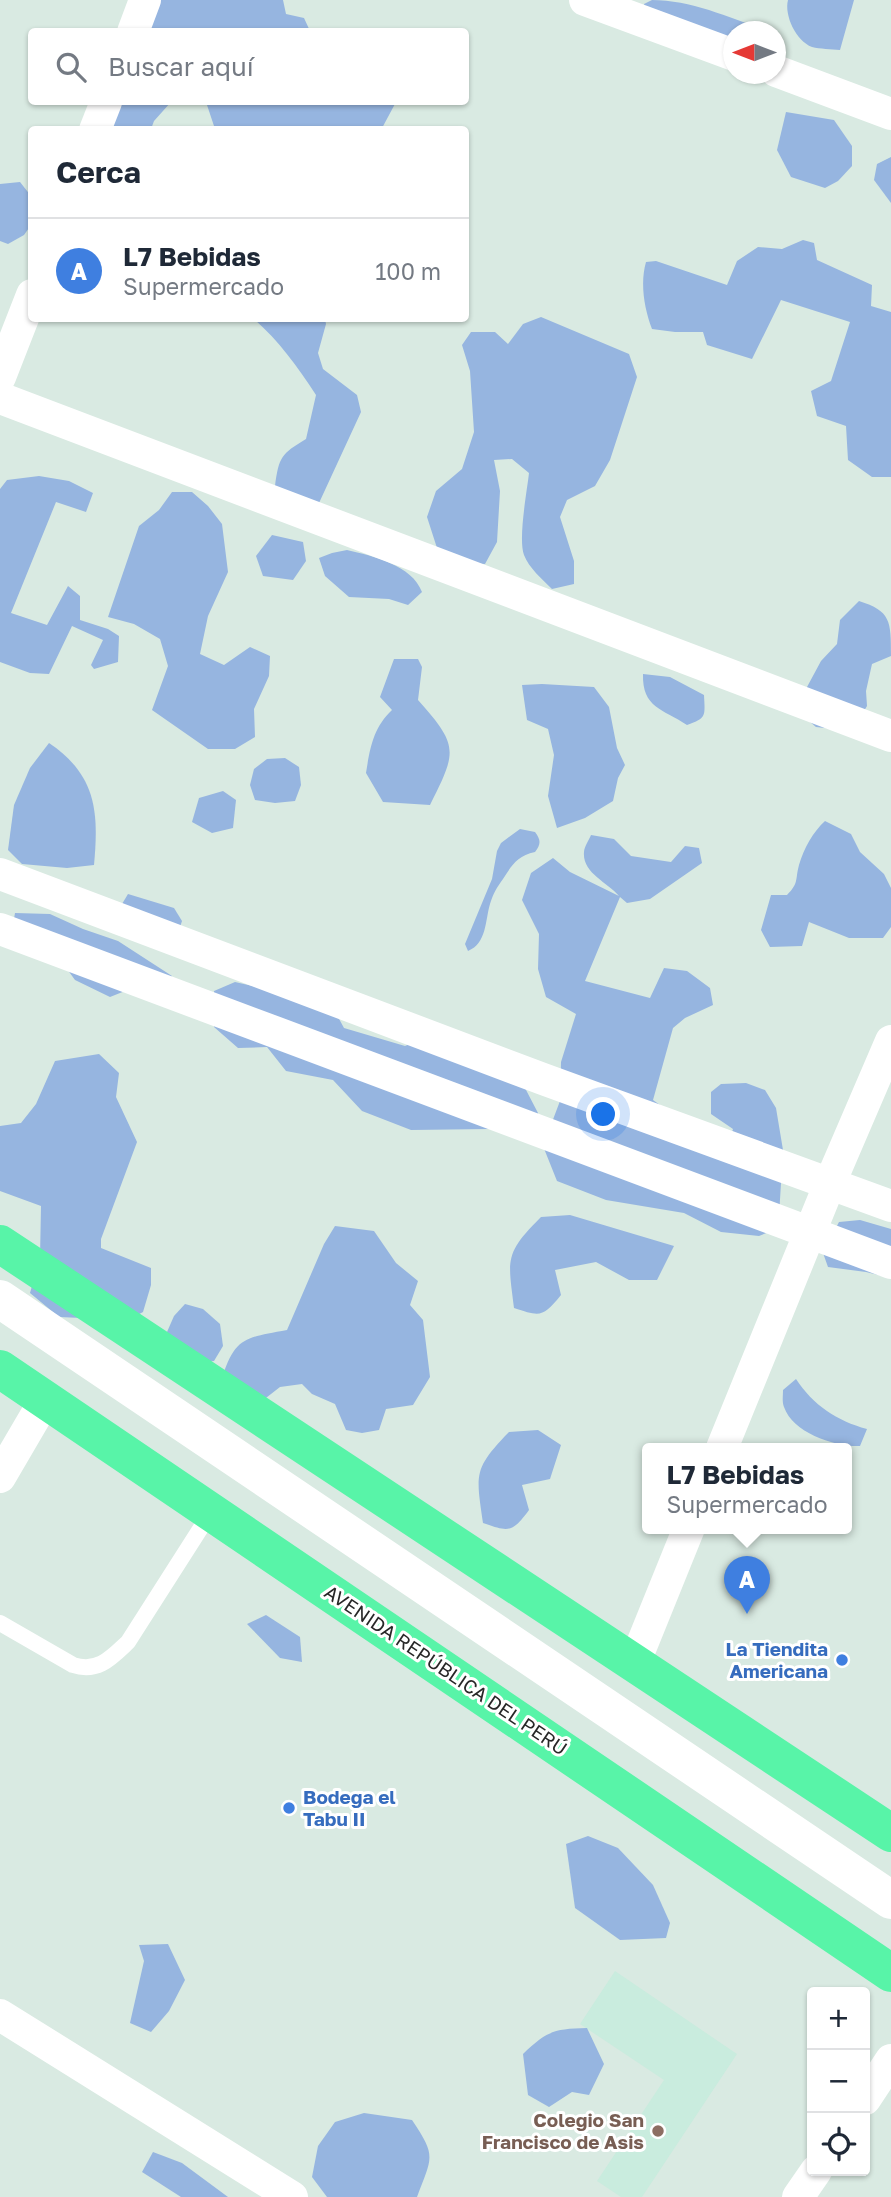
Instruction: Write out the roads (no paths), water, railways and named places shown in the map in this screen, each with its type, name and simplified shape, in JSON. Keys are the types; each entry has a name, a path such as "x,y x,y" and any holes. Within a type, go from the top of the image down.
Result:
{"highway":[{"path":"0,1244 891,1833"},
{"name":"AVENIDA REPÚBLICA DEL PERÚ","path":"0,1369 891,1973"}],"street":[{"path":"134,28 145,0"},
{"path":"585,0 723,51"},
{"path":"786,75 891,114"},
{"path":"97,126 105,105"},
{"path":"0,377 28,305"},
{"path":"0,398 891,736"},
{"path":"0,874 517,1069 891,1206"},
{"path":"0,929 891,1263"},
{"path":"724,1443 891,1041"},
{"path":"0,1299 891,1900"},
{"path":"0,1477 46,1400"},
{"path":"634,1664 687,1534"},
{"path":"0,2015 292,2197"},
{"path":"870,2092 891,2060"},
{"path":"798,2197 813,2176"}],"lane":[{"path":"0,1623 73,1665 86,1669 104,1662 128,1642 211,1512"}],"place":[{"name":"L7 Bebidas","path":"747,1614"},
{"name":"La Tiendita Americana","path":"842,1660"},
{"name":"Bodega el Tabu II","path":"289,1808"},
{"name":"Colegio San Francisco de Asis","path":"658,2131"}]}
